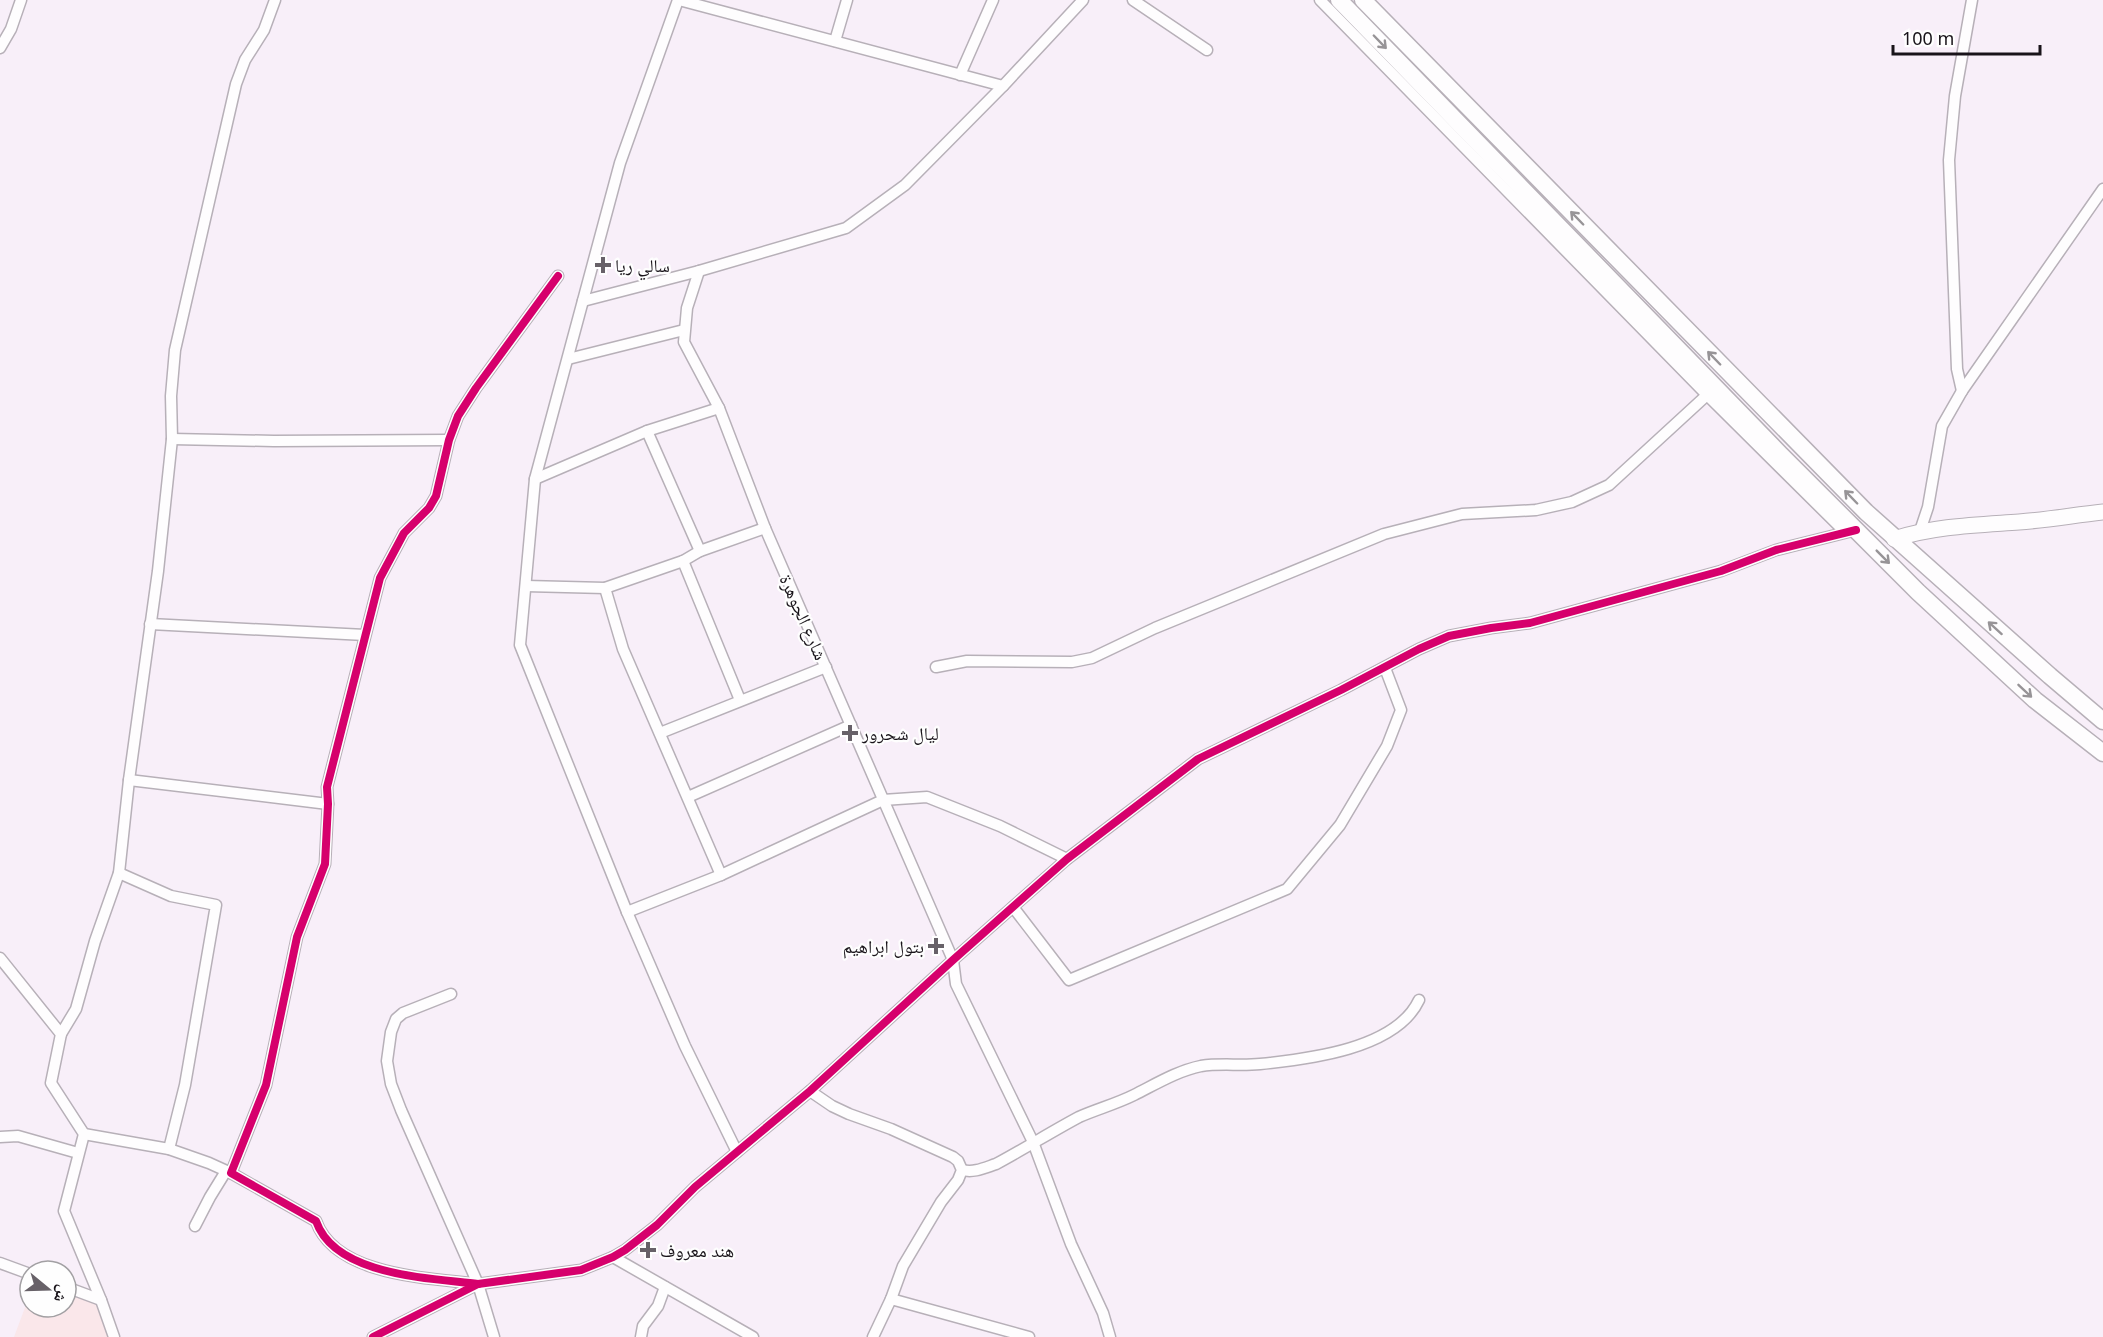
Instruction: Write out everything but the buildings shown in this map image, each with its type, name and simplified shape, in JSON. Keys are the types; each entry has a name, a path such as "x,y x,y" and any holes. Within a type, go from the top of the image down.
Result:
{"main road":[{"path":"1339,0 1850,531 2035,700 2103,753"},
{"path":"1363,0 1866,512 2103,721"}],"street":[{"path":"0,48 21,0"},
{"path":"275,0 264,30 245,60 236,84 175,350 171,396 172,439 119,873 76,1009 61,1034 51,1083 84,1134 168,1149 209,1162 316,1221 320,1232 340,1253 388,1272 478,1284 581,1270 613,1257 657,1225 695,1187 810,1091 1067,859 1198,759 1449,636 1530,623 1721,571 1776,550 1850,531"},
{"path":"737,1152 685,1046 627,912 520,645 535,479 620,163 679,0 1003,86"},
{"path":"835,41 847,0"},
{"path":"960,75 993,0"},
{"path":"583,302 846,228 905,185 1003,86 1083,0"},
{"path":"1133,0 1207,50"},
{"path":"1320,0 1707,395 1850,531"},
{"path":"1962,391 1957,369 1949,160 1955,96 1972,0"},
{"path":"1920,531 1928,507 1942,426 1962,391 2103,189"},
{"name":"شارع الجوهرة","path":"699,271 687,308 684,342 720,408 765,528 953,960 956,984 1033,1142 1071,1244 1103,1314 1110,1337"},
{"path":"195,1226 210,1197 229,1172 266,1085 297,937 325,864 327,787 380,578 404,533 429,508 436,496 449,440 458,416 558,276"},
{"path":"568,359 684,330"},
{"path":"936,667 967,661 1072,662 1092,658 1155,628 1384,534 1462,514 1536,510 1572,502 1609,485 1707,395"},
{"path":"535,479 647,431 720,408"},
{"path":"647,431 700,551"},
{"path":"172,439 449,440"},
{"path":"1894,539 1920,531 2103,512"},
{"path":"526,586 605,588 683,561 700,551 765,528"},
{"path":"683,561 740,700"},
{"path":"605,588 623,649 721,875"},
{"path":"150,624 365,635"},
{"path":"660,733 826,667"},
{"path":"1013,907 1069,980 1287,889 1340,825 1387,746 1401,710 1385,668"},
{"path":"688,797 851,725"},
{"path":"129,780 328,804"},
{"path":"627,912 721,875 883,800 927,797 1000,826 1067,859"},
{"path":"119,873 171,896 216,905 185,1084 168,1149"},
{"path":"0,958 61,1034"},
{"path":"451,994 403,1012 396,1019 391,1032 387,1061 401,1110 478,1284 494,1337"},
{"path":"962,1170 968,1172 980,1170 996,1164 1082,1116 1132,1096 1186,1070 1202,1066 1261,1064 1345,1050 1359,1045 1404,1021 1416,1008 1419,1000"},
{"path":"810,1091 849,1114 891,1129 953,1157 958,1161 962,1170 958,1180 941,1202 903,1266 873,1337"},
{"path":"84,1134 64,1210 114,1337"},
{"path":"0,1137 18,1136 78,1153"},
{"path":"613,1257 665,1287 732,1331 753,1337"},
{"path":"0,1263 18,1270"},
{"path":"373,1337 478,1284"},
{"path":"641,1337 642,1326 658,1306 665,1287"},
{"path":"78,1291 101,1300"},
{"path":"891,1299 1029,1337"}],"shaded area":[{"path":"78,1293 94,1298 112,1337 14,1337 21,1319 78,1319"}],"cycle path":[{"path":"478,1284 411,1276 363,1264 343,1253 326,1239 316,1221 231,1173 266,1085 297,937 325,864 327,787 380,578 404,533 429,508 436,496 449,440 458,416 558,276"},
{"path":"373,1337 478,1284 581,1270 625,1250 657,1225 695,1187 810,1091 1067,859 1198,759 1449,636 1530,623 1721,571 1776,550 1856,530"}],"place":[{"name":"سالي ريا","path":"603,265"},
{"name":"ليال شحرور","path":"850,733"},
{"name":"بتول ابراهيم","path":"936,946"},
{"name":"هند معروف","path":"648,1250"}]}
